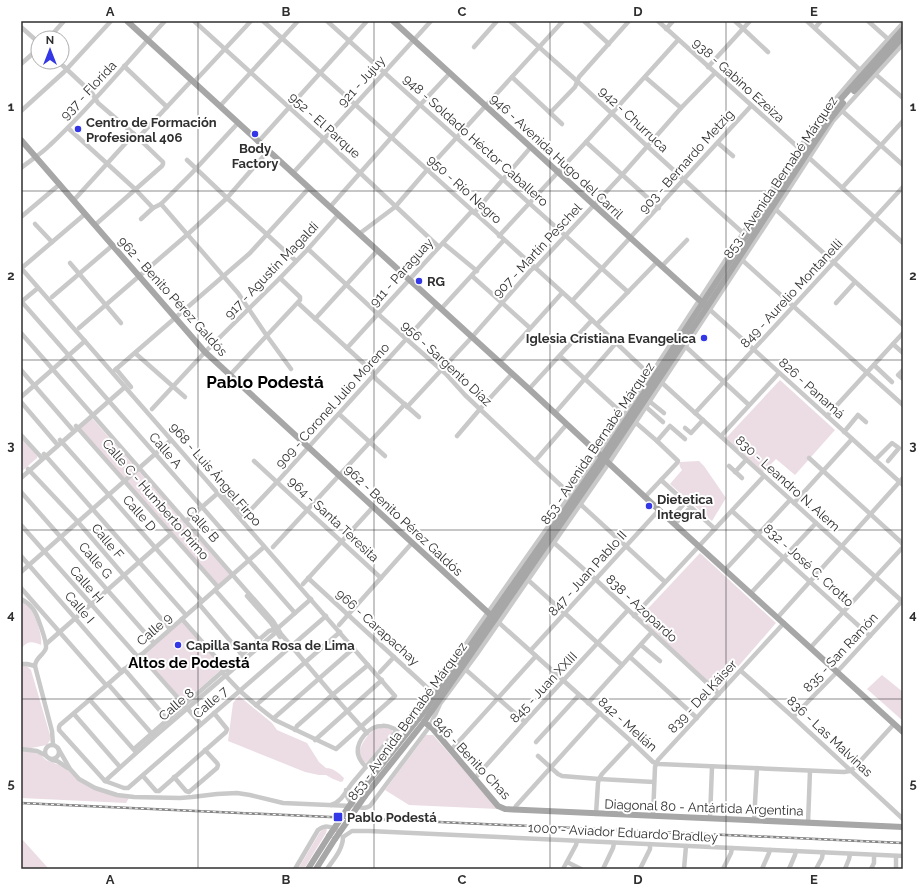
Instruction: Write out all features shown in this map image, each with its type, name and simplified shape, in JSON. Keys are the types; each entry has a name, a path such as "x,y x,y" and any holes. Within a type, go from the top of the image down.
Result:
{"main road":[{"path":"127,21 903,732"},
{"name":"946 - Avenida Hugo del Carril","path":"393,21 705,305"},
{"name":"853 - Avenida Bernabé Márquez","path":"316,869 364,796 468,657 493,617 526,578 552,540 562,522 578,503 642,395 774,208 804,153 874,72 902,32"},
{"name":"853 - Avenida Bernabé Márquez","path":"739,257 832,109 902,32"},
{"path":"824,113 832,109"},
{"name":"962 - Benito Pérez Galdós","path":"21,140 205,352 493,617"},
{"name":"853 - Avenida Bernabé Márquez","path":"308,869 361,790 421,720 441,689 660,381 705,305"},
{"path":"634,399 642,395"},
{"path":"562,522 570,519"},
{"path":"468,657 477,654"},
{"path":"441,689 445,674"},
{"name":"846 - Benito Chas","path":"412,714 430,726 498,806 505,809"},
{"name":"Diagonal 80 - Antártida Argentina","path":"505,809 903,826"}],"street":[{"path":"56,30 64,21"},
{"path":"70,66 111,21"},
{"name":"937 - Florida","path":"21,168 50,146 68,128 165,21"},
{"name":"952 - El Parque","path":"194,21 360,172 439,247"},
{"path":"138,138 167,106 225,50 251,21"},
{"name":"950 - Río Negro","path":"264,21 572,301 650,375"},
{"path":"220,106 298,21"},
{"name":"948 - Soldado Héctor Caballero","path":"327,21 628,292"},
{"path":"258,142 367,21"},
{"name":"921 - Jujuy","path":"293,173 431,21"},
{"path":"474,47 497,21"},
{"name":"942 - Churruca","path":"510,21 743,233"},
{"path":"359,234 396,207 427,170 563,21"},
{"path":"584,21 609,44"},
{"path":"550,113 575,87 579,77 630,21"},
{"name":"938 - Gabino Ezeiza","path":"658,21 903,243"},
{"path":"666,29 673,21"},
{"path":"735,21 768,52"},
{"path":"708,67 750,21"},
{"path":"808,21 860,70"},
{"path":"815,28 821,21"},
{"path":"868,21 888,39"},
{"name":"853 - Avenida Bernabé Márquez","path":"331,805 339,801 346,790 397,730 428,698 445,674 493,617 571,495 604,459 635,422 646,406 660,381 685,346 743,233 804,153 824,113 888,39 902,32 903,23"},
{"path":"21,27 30,35"},
{"path":"499,236 678,40"},
{"name":"853 - Avenida Bernabé Márquez","path":"874,72 903,44"},
{"path":"21,64 30,56"},
{"path":"124,66 167,106"},
{"path":"21,111 66,70"},
{"path":"68,70 92,93 98,103 134,134 163,164 95,225"},
{"path":"874,72 903,98"},
{"name":"907 - Martín Peschel","path":"273,547 370,442 472,337 502,302 622,175 646,146 715,73"},
{"path":"330,207 420,105 450,74"},
{"path":"512,77 562,124"},
{"path":"645,77 681,108"},
{"name":"903 - Bernardo Metzig","path":"572,301 659,208 751,106"},
{"path":"841,109 903,165"},
{"path":"842,188 903,121"},
{"path":"141,219 161,204 196,169 238,123"},
{"path":"68,128 154,208"},
{"path":"74,200 134,134"},
{"path":"586,142 659,208"},
{"path":"718,143 733,156"},
{"name":"911 - Paraguay","path":"347,348 531,147"},
{"path":"79,328 188,234 226,198 268,151"},
{"path":"187,160 226,198 296,261"},
{"path":"21,217 60,184"},
{"name":"849 - Aurelio Montanelli","path":"695,412 754,350 903,187"},
{"path":"131,387 115,369 252,251 309,188"},
{"path":"161,204 238,293 291,369"},
{"path":"774,208 903,325"},
{"path":"22,267 85,214"},
{"name":"917 - Agustín Magaldi","path":"152,409 205,352 308,249 338,215"},
{"path":"35,224 52,242"},
{"name":"909 - Coronel Julio Moreno","path":"224,494 243,517 277,482 406,339 472,276 504,240"},
{"path":"597,324 628,292 687,240"},
{"path":"443,243 477,270"},
{"path":"52,297 113,245"},
{"name":"956 - Sargento Díaz","path":"308,249 441,370 571,495"},
{"path":"315,319 377,251"},
{"path":"739,257 903,405"},
{"path":"70,263 121,324"},
{"name":"968 - Luis Ángel Firpo","path":"22,267 38,288 382,680 394,696 361,727"},
{"path":"472,276 530,328"},
{"path":"230,374 300,300 300,297 280,278"},
{"path":"836,303 855,282"},
{"path":"21,302 38,288"},
{"path":"500,362 562,293"},
{"name":"Calle A","path":"21,302 295,614"},
{"path":"298,303 371,370 376,379 419,417"},
{"name":"853 - Avenida Bernabé Márquez","path":"604,459 624,415 634,399 650,375 705,305"},
{"name":"826 - Panamá","path":"705,305 875,460 902,482"},
{"path":"529,389 592,320"},
{"name":"Calle B","path":"21,333 138,469 273,621 276,630 366,734"},
{"path":"827,416 903,333"},
{"name":"Calle B","path":"21,337 52,370"},
{"path":"21,397 85,341"},
{"path":"555,413 616,343"},
{"path":"893,344 903,353"},
{"path":"685,346 749,404"},
{"path":"135,353 185,397"},
{"path":"560,356 624,415"},
{"path":"874,365 892,382"},
{"path":"21,370 72,429"},
{"path":"903,370 898,375 903,379"},
{"path":"721,436 779,373"},
{"path":"457,436 512,374"},
{"name":"830 - Leandro N. Alem","path":"660,381 903,602"},
{"path":"21,476 124,386"},
{"path":"649,401 664,413"},
{"name":"Calle D","path":"21,402 109,495 244,656"},
{"path":"646,406 663,422"},
{"path":"339,414 385,456"},
{"path":"844,432 858,415 866,422"},
{"path":"685,428 691,433 703,420"},
{"path":"635,422 678,461 645,497"},
{"path":"535,461 567,424"},
{"path":"656,441 670,426 685,439"},
{"path":"60,442 72,429 77,427"},
{"name":"Calle C - Humberto Primo","path":"77,427 171,534 260,642"},
{"path":"21,435 44,456 93,509 184,617 240,691 256,705 274,718 295,730 336,749 361,727"},
{"path":"726,570 758,534 824,471 852,439"},
{"path":"21,572 171,440"},
{"path":"875,460 892,443 899,448 888,461"},
{"path":"809,458 901,542 903,546 811,647"},
{"path":"735,472 746,460"},
{"name":"964 - Santa Teresita","path":"254,461 381,578"},
{"path":"729,466 742,478"},
{"name":"Calle B","path":"138,469 186,521 232,575"},
{"name":"Calle F","path":"28,470 78,522 170,629"},
{"path":"634,616 764,476"},
{"path":"661,480 715,529"},
{"path":"778,617 870,514 902,482"},
{"name":"Calle G","path":"21,492 154,643"},
{"path":"186,521 218,493"},
{"path":"578,503 665,582"},
{"name":"853 - Avenida Bernabé Márquez","path":"552,540 570,519 578,503"},
{"path":"670,519 683,505"},
{"path":"303,584 373,507"},
{"name":"847 - Juan Pablo II","path":"531,650 659,510"},
{"path":"675,524 688,510"},
{"name":"832 - José C. Crotto","path":"732,511 870,636"},
{"path":"751,593 816,523"},
{"name":"Calle H","path":"21,525 91,605 201,724"},
{"path":"46,644 171,534"},
{"name":"838 - Azopardo","path":"552,540 719,694"},
{"path":"339,626 412,543"},
{"name":"Calle 9","path":"105,781 59,730 60,725 264,546"},
{"name":"Calle I","path":"21,556 75,618 169,721"},
{"name":"966 - Carapachay","path":"308,578 432,692"},
{"path":"526,578 622,665"},
{"path":"21,588 153,735"},
{"path":"21,598 36,613 46,644 45,650 36,661 35,666 52,731 50,745 45,750 45,755"},
{"name":"Calle 8","path":"105,781 136,750 260,642 269,631 276,630 311,599"},
{"name":"835 - San Ramón","path":"793,717 903,602"},
{"name":"845 - Juan XXIII","path":"475,778 628,610"},
{"name":"Calle 7","path":"105,781 128,788 326,616"},
{"name":"853 - Avenida Bernabé Márquez","path":"357,806 364,808 370,806 430,726 438,708 477,654 493,617"},
{"name":"842 - Melián","path":"493,617 656,763 712,767 850,771"},
{"name":"839 - Del Káiser","path":"656,763 784,623"},
{"path":"256,705 340,632"},
{"path":"588,703 652,632"},
{"path":"641,645 660,661"},
{"path":"274,718 354,648"},
{"path":"451,750 536,656"},
{"path":"380,672 394,657"},
{"path":"630,657 697,718"},
{"path":"21,664 35,666"},
{"path":"295,730 297,726 368,665"},
{"path":"466,669 525,722"},
{"name":"836 - Las Malvinas","path":"741,670 903,819"},
{"path":"315,740 382,680"},
{"path":"536,742 579,695"},
{"path":"91,699 136,750"},
{"path":"143,776 156,791 159,791 227,730 214,713"},
{"path":"514,810 550,767 600,713"},
{"path":"74,714 120,767"},
{"path":"850,771 894,724"},
{"path":"366,767 360,760 357,753 360,741 366,734 376,727 389,727 397,730"},
{"path":"596,814 599,779 632,742"},
{"path":"24,749 55,745 70,769 80,779 106,792 123,795 180,798 237,793 283,803 357,806"},
{"path":"51,759 57,757 59,753 58,748"},
{"path":"24,749 37,751 70,769"},
{"path":"174,777 186,791 190,791 217,768 217,763 205,750"},
{"path":"538,756 562,776 654,782"},
{"path":"653,816 656,763"},
{"path":"710,818 712,767"},
{"path":"754,820 757,768"},
{"path":"808,823 810,771"},
{"path":"346,790 346,795 349,800 357,806"},
{"path":"295,869 318,830 325,826 332,827 344,836 340,849 327,869"},
{"name":"1000 - Aviador Eduardo Bradley","path":"344,836 355,831 903,856"},
{"path":"563,869 577,841"},
{"path":"603,869 614,843"},
{"path":"640,869 650,849 650,844"},
{"path":"684,869 686,846"},
{"path":"723,869 732,848"},
{"path":"762,869 770,850"},
{"path":"788,869 796,855 796,851"},
{"path":"816,869 822,858 823,852"},
{"path":"845,869 850,854"},
{"path":"871,869 874,863 874,855"},
{"path":"896,856 896,869"},
{"path":"567,862 581,869"}],"shaded area":[{"path":"780,380 835,430 795,475 776,459 763,472 726,438"},
{"path":"91,417 231,576 218,587 78,428"},
{"path":"21,437 37,456 37,458 21,472"},
{"path":"699,461 726,498 712,521 670,484 682,470 679,462"},
{"path":"700,553 776,623 717,691 640,617"},
{"path":"21,601 30,609 35,617 39,627 41,645 30,642 21,649"},
{"path":"182,621 223,668 184,702 144,656 144,654"},
{"path":"21,666 27,666 31,670 50,735 50,740 47,745 21,749"},
{"path":"882,675 903,692 903,721 867,689"},
{"path":"239,696 272,723 277,730 307,743 319,762 326,768 338,773 344,778 343,781 341,782 326,775 305,772 228,741 233,703"},
{"path":"384,727 392,730 393,732 366,763 360,755 361,746 374,730"},
{"path":"426,735 433,735 498,809 409,805 385,790"},
{"path":"21,751 30,751 41,755 46,760 67,769 81,782 129,798 126,803 21,798"},
{"path":"327,829 326,833 304,869 298,869 320,832"},
{"path":"21,838 49,869 21,869"}],"railway":[{"path":"21,803 903,843"}],"place":[{"name":"Centro de Formación Profesional 406","path":"78,129"},
{"name":"Body Factory","path":"255,134"},
{"name":"RG","path":"419,281"},
{"name":"Iglesia Cristiana Evangelica","path":"704,338"},
{"name":"Dietetica Integral","path":"649,506"},
{"name":"Capilla Santa Rosa de Lima","path":"178,645"},
{"name":"Pablo Podestá","path":"338,817"}],"district":[{"name":"Pablo Podestá","path":"265,382"},
{"name":"Altos de Podestá","path":"189,663"}]}
